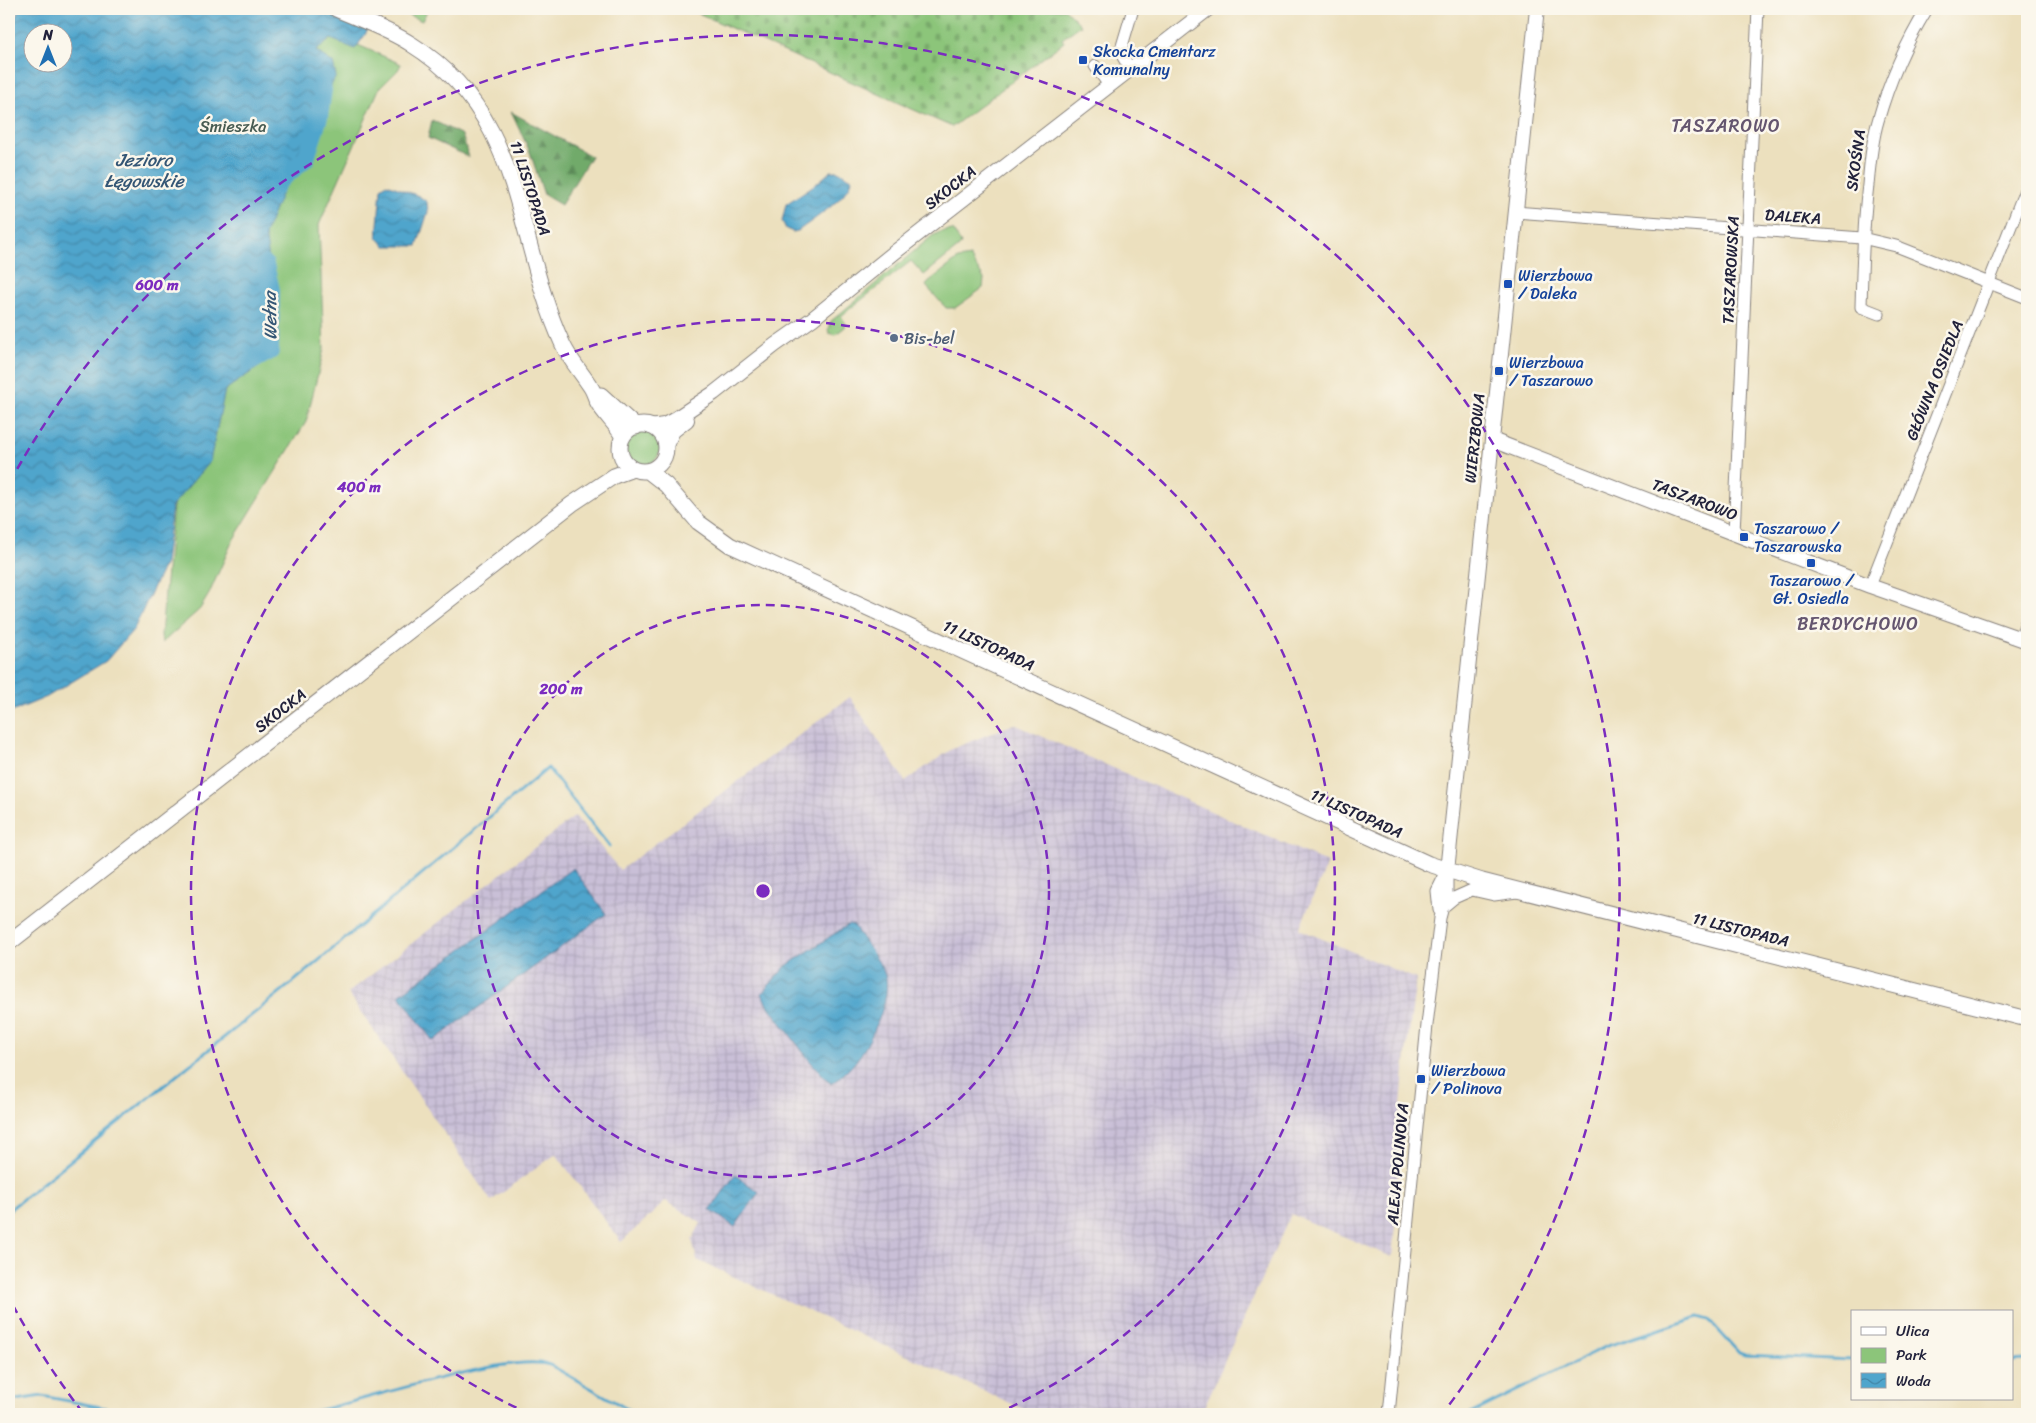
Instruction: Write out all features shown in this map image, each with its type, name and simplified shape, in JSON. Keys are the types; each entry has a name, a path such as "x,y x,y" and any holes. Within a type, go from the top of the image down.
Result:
{"main road":[{"name":"11 LISTOPADA","path":"336,9 411,44 459,82 477,105 493,131 509,170 538,274 563,344 574,364 592,388 636,426"},
{"name":"11 LISTOPADA","path":"592,388 598,404 623,436"},
{"path":"636,426 652,427 658,431 665,452 660,464 641,470 627,465 620,452 623,436 628,430 636,426"},
{"name":"SKOCKA","path":"572,504 606,472 620,452"},
{"name":"11 LISTOPADA","path":"665,452 669,475 711,532"},
{"name":"11 LISTOPADA","path":"641,470 666,485 698,522 722,541 740,550 1446,871 2027,1019"},
{"name":"SKOCKA","path":"9,943 572,504 614,476 641,470"}],"street":[{"path":"1130,70 1123,57 1122,46 1133,9"},
{"name":"SKOCKA","path":"652,427 664,425 672,421 714,393 775,345 812,319 902,246 1208,9"},
{"name":"WIERZBOWA","path":"1446,871 1538,9"},
{"name":"TASZAROWSKA","path":"1734,533 1758,9"},
{"name":"SKOŚNA","path":"1880,314 1861,307 1862,238 1871,153 1878,122 1892,80 1913,32 1927,9"},
{"path":"1095,66 1109,85"},
{"name":"GŁÓWNA OSIEDLA","path":"1870,586 2027,186"},
{"name":"DALEKA","path":"1516,212 1862,238 1896,246 2027,298"},
{"name":"SKOCKA","path":"665,452 673,431 714,393"},
{"name":"TASZAROWO","path":"1492,440 1870,586 2024,640"},
{"path":"2024,640 2027,620"},
{"name":"ALEJA POLINOVA","path":"1389,1414 1427,1025 1441,913 1437,891 1446,871"},
{"path":"1441,913 1454,898 1472,890 1494,895 1521,891"}],"shaded area":[{"path":"850,697 905,781 952,749 1014,724 1328,863 1299,929 1416,979 1404,1070 1398,1143 1398,1193 1392,1257 1291,1214 1201,1414 1034,1414 697,1260 692,1240 701,1223 666,1201 621,1242 556,1154 491,1201 348,993 575,816 620,870"}],"green space":[{"name":"Śmieszka","path":"375,9 358,45 401,64 398,70 379,89 319,225 324,349 306,422 232,542 209,594 200,609 162,643 161,635 175,485 65,72 72,72 72,31"},
{"path":"394,9 428,9 422,21"},
{"path":"689,9 1065,9 1081,25 1062,39 1064,42 952,127"},
{"path":"511,112 591,156 561,205 544,195 530,152"},
{"path":"432,120 462,135 469,157 428,138"},
{"path":"953,230 961,243 959,247 924,275 911,261 841,316 846,324 845,327 835,335 829,333 830,322 932,236 940,232"},
{"path":"970,257 984,279 983,288 955,308 946,308 926,286 928,282 958,259"},
{"path":"643,431 655,436 660,448 655,460 643,465 631,460 626,448 631,436"}],"water":[{"name":"Jezioro Łęgowskie","path":"20,9 376,9 365,35 355,49 331,39 316,51 333,63 336,76 303,141 265,234 270,265 269,360 225,390 210,461 172,506 165,563 134,629 106,661 47,697 9,713 9,31"},
{"path":"831,171 838,171 852,179 845,193 829,208 798,231 793,232 786,229 782,221 786,204"},
{"path":"387,184 419,196 427,202 428,212 417,246 385,246 377,237 381,188"},
{"path":"573,868 606,914 433,1041 399,995"},
{"path":"849,924 854,926 883,970 887,984 886,995 879,1020 862,1053 848,1070 831,1084 809,1060 766,1003 762,993 786,966"},
{"path":"735,1175 759,1192 735,1227 710,1210"}],"waterway":[{"name":"Wełna","path":"275,188 277,183 306,158 319,117 322,85"},
{"name":"Wełna","path":"250,362 270,351 271,290 265,265"},
{"path":"9,1210 298,978 548,768 609,846"},
{"path":"1470,1414 1607,1346 1699,1317 1709,1320 1739,1353 1745,1355 1851,1360"},
{"path":"2014,1361 2027,1360"},
{"path":"303,1414 470,1371 504,1365 533,1363 552,1366 636,1414"},
{"path":"9,1401 42,1396 138,1414"}],"place":[{"name":"Skocka Cmentarz Komunalny","path":"1083,60"},
{"name":"Wierzbowa / Daleka","path":"1508,284"},
{"name":"Bis-bel","path":"894,338"},
{"name":"Wierzbowa / Taszarowo","path":"1499,371"},
{"name":"Taszarowo / Taszarowska","path":"1744,537"},
{"name":"Taszarowo / Gł. Osiedla","path":"1811,563"},
{"name":"Wierzbowa / Polinova","path":"1421,1079"}],"district":[{"name":"TASZAROWO","path":"1726,126"},
{"name":"BERDYCHOWO","path":"1858,624"}]}
